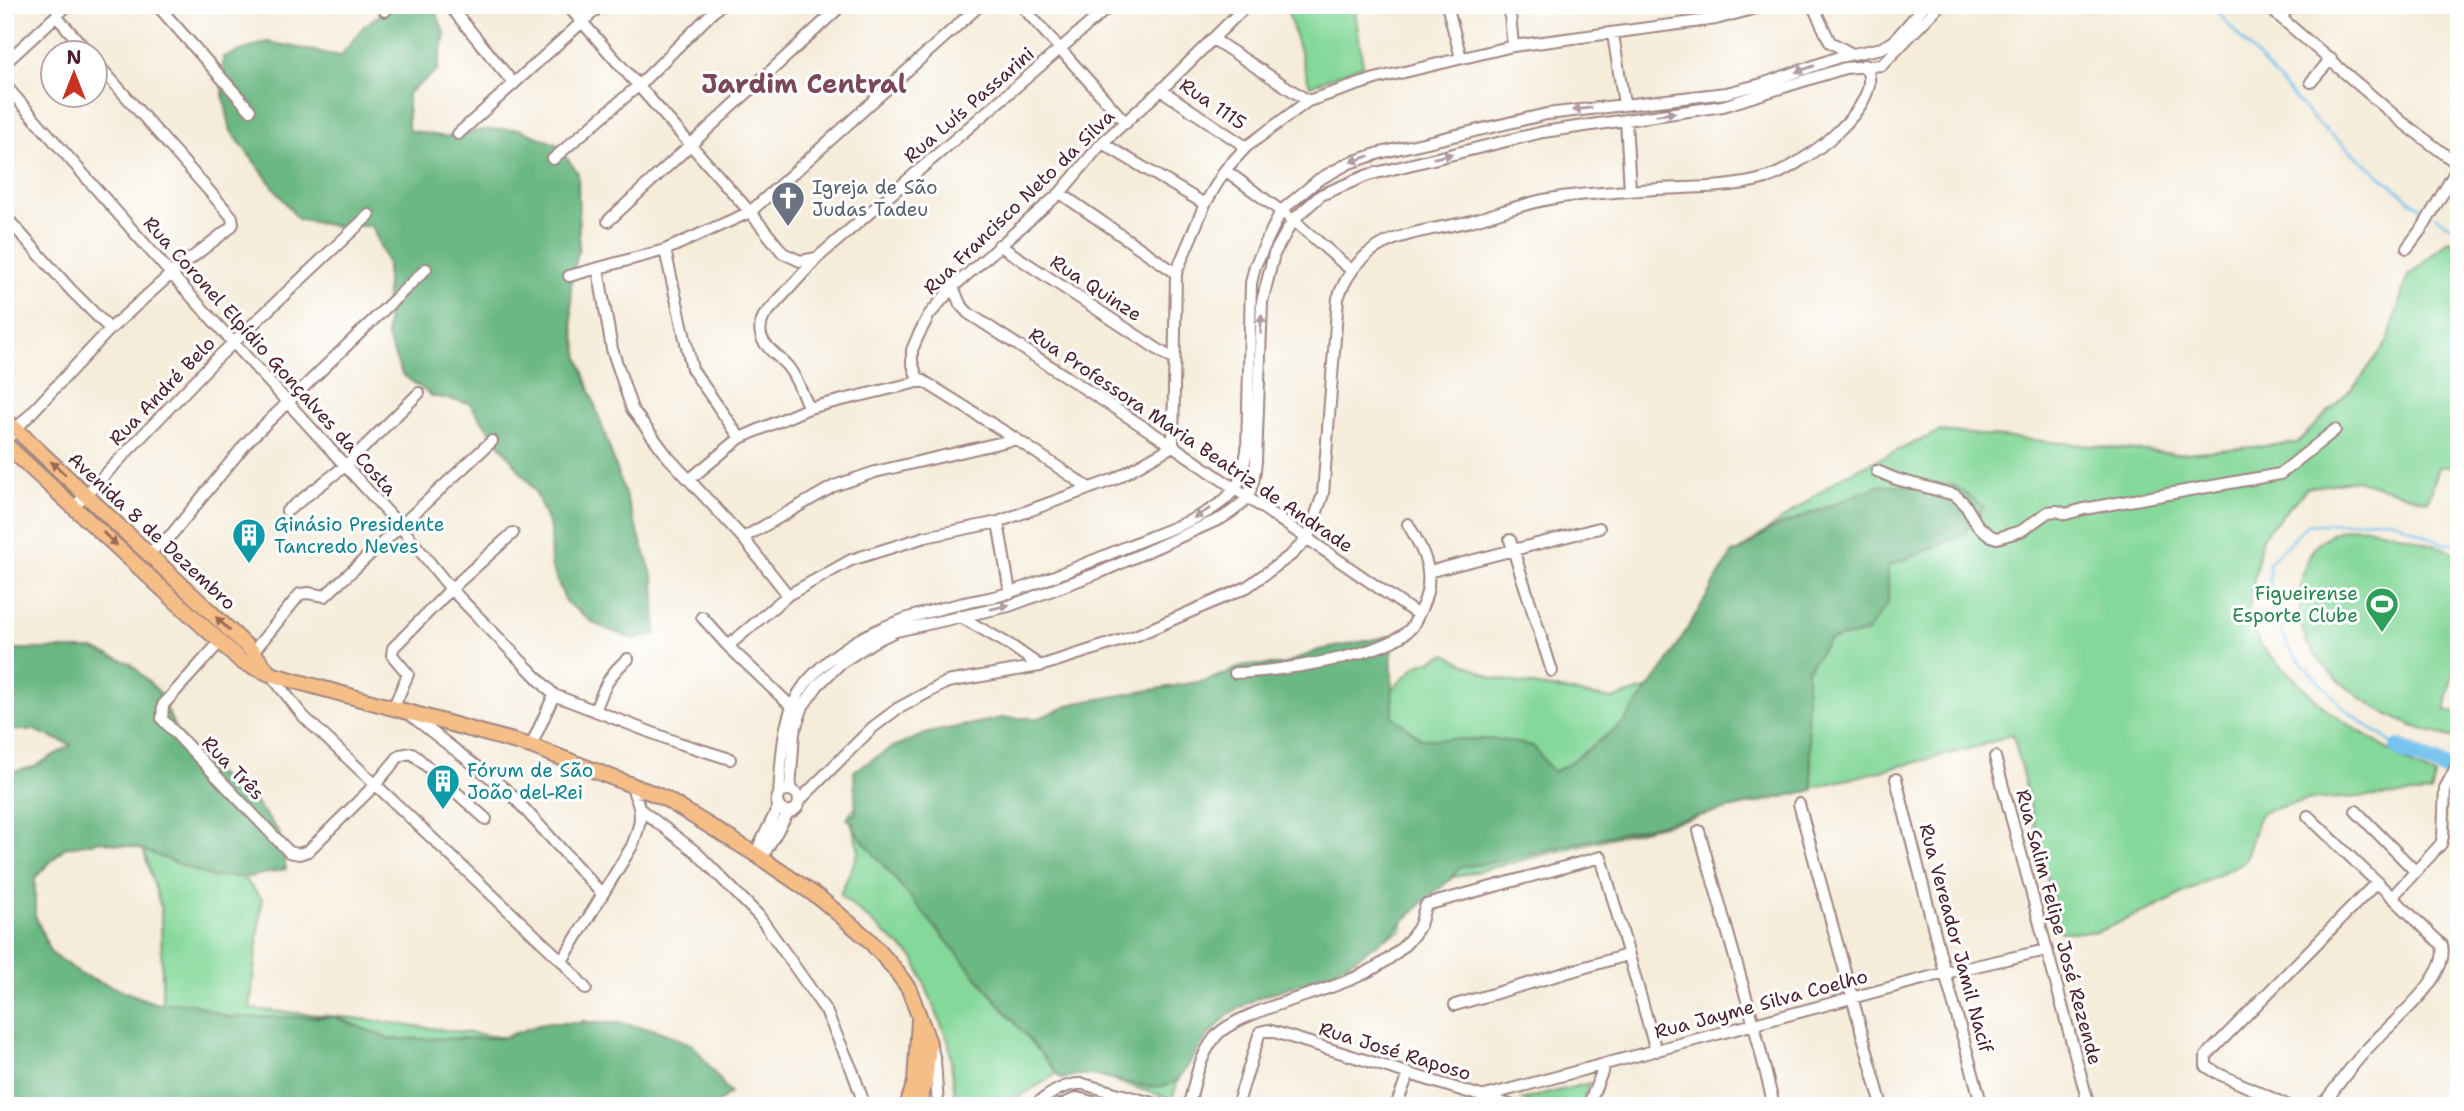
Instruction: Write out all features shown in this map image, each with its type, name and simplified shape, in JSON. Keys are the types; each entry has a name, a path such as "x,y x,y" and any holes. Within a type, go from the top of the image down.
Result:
{"main road":[{"name":"Avenida 8 de Dezembro","path":"11,424 253,652 270,674"},
{"name":"Avenida 8 de Dezembro","path":"5,442 219,643 242,662 270,674"},
{"path":"270,674 531,746 664,798 758,857 821,900 868,939 909,989 929,1042 925,1082 918,1106"},
{"path":"906,1106 915,1082 919,1015"}],"street":[{"path":"5,63 68,5"},
{"path":"157,5 250,110"},
{"path":"449,5 514,84"},
{"path":"567,5 787,257 800,261 817,258"},
{"path":"458,134 601,5"},
{"path":"553,159 638,86 720,5"},
{"path":"608,221 842,5"},
{"path":"569,276 665,250 750,212 980,5"},
{"path":"1021,5 1126,123"},
{"name":"Rua Luís Passarini","path":"809,408 789,368 774,355 762,339 759,326 769,309 817,258 1111,5"},
{"name":"Rua Francisco Neto da Silva","path":"922,381 914,369 912,350 929,315 953,287 1060,193 1102,143 1161,90 1247,5"},
{"path":"1447,5 1461,58"},
{"path":"1509,5 1513,46"},
{"path":"1712,5 1716,19"},
{"path":"728,646 788,595 851,560 925,537 998,522 1115,479 1173,446 1176,273 1205,204 1225,170 1246,148 1308,101 1375,79 1513,46 1716,19 1767,5"},
{"path":"784,800 797,808 800,800 872,728 897,709 947,682 1040,666 1135,636 1210,605 1269,573 1308,538 1323,494 1338,298 1351,271 1372,250 1390,239 1488,217 1549,199 1630,190 1745,183 1789,169 1825,143 1861,105 1870,83 1865,67 1854,55 1830,42 1814,5"},
{"path":"784,800 784,734 792,707 806,684 849,645 897,621 1010,593 1188,521 1226,499 1235,490 1247,452 1251,283 1255,266 1280,211 1332,171 1370,156 1547,114 1726,93 1762,84 1839,57 1873,51 1892,42 1925,5"},
{"path":"758,857 784,800 794,732 803,706 818,685 842,662 896,631 1009,606 1101,572 1222,518 1248,499 1255,477 1262,302 1274,254 1293,220 1321,195 1368,175 1543,132 1723,106 1845,68 1882,65 1940,5"},
{"path":"2266,5 2402,121 2459,165 2425,224 2407,248"},
{"path":"2281,17 2291,5"},
{"path":"56,16 76,38"},
{"path":"1613,34 1624,104"},
{"path":"1213,39 1308,101"},
{"path":"2311,82 2331,59"},
{"path":"5,442 11,424 171,274 230,228 233,220 108,76"},
{"name":"Rua Coronel Elpídio Gonçalves da Costa","path":"5,85 171,274 400,526 451,589 554,695 730,759"},
{"name":"Rua 1115","path":"1161,90 1246,148"},
{"path":"1626,120 1630,190"},
{"path":"1102,143 1205,204"},
{"path":"1225,170 1293,220 1351,271"},
{"path":"1060,193 1176,273"},
{"name":"Rua André Belo","path":"75,506 234,342 369,215"},
{"path":"5,216 110,329"},
{"name":"Rua Quinze","path":"999,245 1174,360"},
{"path":"665,250 692,369 740,438"},
{"path":"149,553 173,534 248,441 426,269"},
{"path":"598,269 612,349 632,409 668,457 743,538 788,595"},
{"name":"Rua Professora Maria Beatriz de Andrade","path":"953,287 960,304 968,313 1173,446 1418,615"},
{"path":"690,479 740,438 809,408 922,381 1089,488"},
{"path":"287,511 345,466 419,393"},
{"path":"1877,471 1955,495 1964,503 1979,526 1997,538 2021,531 2048,512 2067,514 2280,474 2335,430"},
{"path":"743,538 834,486 875,472 1016,439"},
{"path":"253,652 300,594 325,596 492,441"},
{"path":"998,522 1010,593"},
{"path":"1235,673 1296,668 1347,657 1399,638 1412,627 1427,596 1430,581 1420,544 1408,524"},
{"path":"1428,572 1511,545 1599,528"},
{"path":"513,533 451,589 393,649 392,655 408,674 400,711 509,792 602,894"},
{"path":"1511,545 1552,671"},
{"path":"958,616 1010,645 1040,666"},
{"path":"702,617 728,646 792,707"},
{"name":"Rua Três","path":"219,643 163,705 163,720 289,852 308,851 375,785"},
{"path":"595,711 606,681 613,671 628,659"},
{"name":"Avenida 8 de Dezembro","path":"270,674 303,716 562,961 586,989"},
{"path":"531,746 554,695"},
{"path":"375,785 400,755 412,753 486,819"},
{"name":"Rua Salim Felipe José Rezende","path":"1996,757 2089,1106"},
{"path":"2393,896 2441,844 2444,796 2449,778 2459,762"},
{"name":"Rua Vereador Jamil Nacif","path":"1896,779 1945,974 1982,1106"},
{"path":"647,791 634,793 641,810 696,852 759,916 827,1011 864,1106"},
{"path":"1799,804 1882,1106"},
{"path":"562,961 632,846 638,831 641,810"},
{"path":"2356,811 2415,871"},
{"path":"2308,816 2442,945 2442,961 2430,983 2366,1049 2319,1106"},
{"path":"1699,831 1774,1106"},
{"path":"1189,1106 1194,1081 1216,1035 1242,1019 1352,979 1381,964 1417,931 1426,905 1601,857 1656,1051"},
{"path":"2289,1106 2217,1073 2206,1066 2206,1056 2377,882"},
{"name":"Rua Jayme Silva Coelho","path":"1485,1097 1854,997 2046,950"},
{"path":"1455,1005 1627,955"},
{"name":"Rua José Raposo","path":"1242,1019 1264,1031 1513,1106"},
{"path":"1237,1106 1264,1031"},
{"path":"929,1042 935,1060 938,1106"},
{"path":"1588,1106 1605,1065"},
{"path":"1396,1106 1408,1074"},
{"path":"1033,1106 1060,1088 1074,1083 1163,1106"},
{"path":"1060,1088 1062,1104 1077,1098 1109,1106"}],"green space":[{"path":"392,5 433,5 445,34 437,71 408,93 408,130 445,137 482,130 519,129 556,144 578,173 579,247 571,284 572,321 579,358 654,580 656,634 632,639 595,624 566,602 551,565 550,528 535,491 469,403 432,396 402,374 387,337 387,263 372,226 335,226 298,219 231,131 223,94 223,57 267,42 341,56 363,27"},
{"path":"1286,5 1361,5 1355,11 1363,65 1310,86"},
{"path":"2449,240 2459,244 2459,467 2439,467 2428,501 2356,480 2307,488 2262,537 2248,612 2260,645 2328,711 2417,768 2435,776 2431,793 2306,800 2260,813 2245,861 2158,906 2097,932 2060,932 2013,734 1977,747 1446,879 1407,895 1402,930 1330,966 1254,997 1193,1036 1172,1099 1069,1067 1003,1106 956,1106 949,1043 914,958 840,895 859,851 849,814 863,801 1375,707 1416,666 1446,654 1493,678 1612,699 1699,673 1740,550 1842,476 1940,431 2175,454 2297,443 2358,382 2388,341 2407,277"},
{"path":"1880,485 1954,485 1984,507 1962,536 1888,566 1888,603 1866,633 1829,640 1807,670 1807,714 1813,790 1460,867 1451,879 1388,936 1350,962 1327,974 1257,998 1228,1015 1207,1037 1178,1080 1168,1085 1147,1086 1087,1075 1062,1079 854,830 854,823 847,819 856,814 854,771 891,748 928,733 1002,718 1039,718 1076,703 1209,680 1246,665 1283,665 1319,650 1391,636 1393,717 1422,739 1496,739 1533,746 1553,772 1564,767 1623,723 1667,663 1733,552 1740,552 1770,530"},
{"name":"Figueirense Esporte Clube","path":"2355,527 2381,530 2419,540 2456,553 2459,559 2459,645 2445,710 2459,713 2459,739 2415,727 2375,707 2349,689 2316,656 2309,644 2306,644 2300,615 2301,587 2307,562 2319,543 2328,536"},
{"path":"19,649 93,649 130,663 160,693 175,729 197,759 256,803 279,832 286,869 249,877 212,877 138,848 101,841 64,848 35,878 35,915 50,952 80,974 154,1003 191,1003 228,1017 335,1017 390,1039 501,1038 545,1023 619,1023 656,1030 693,1045 730,1093 714,1106 5,1106 5,773 34,767 71,745 34,730 5,730 5,655"},
{"path":"166,789 262,899 250,1009 353,1018 555,1044 584,1020 697,1106 164,1106 161,908 133,815"},
{"path":"1590,1083 1581,1106 1536,1106 1521,1100"}],"waterway":[{"path":"2211,5 2317,123 2429,213"},
{"path":"2435,216 2459,231"},
{"path":"2399,748 2348,712 2293,654 2271,611 2269,563 2307,525 2390,519 2445,544 2459,542"},
{"path":"2399,748 2459,774"}],"place":[{"name":"Igreja de São Judas Tadeu","path":"788,228"},
{"name":"Ginásio Presidente Tancredo Neves","path":"249,565"},
{"name":"Figueirense Esporte Clube","path":"2382,634"},
{"name":"Fórum de São João del-Rei","path":"443,811"}],"district":[{"name":"Jardim Central","path":"804,83"}]}
